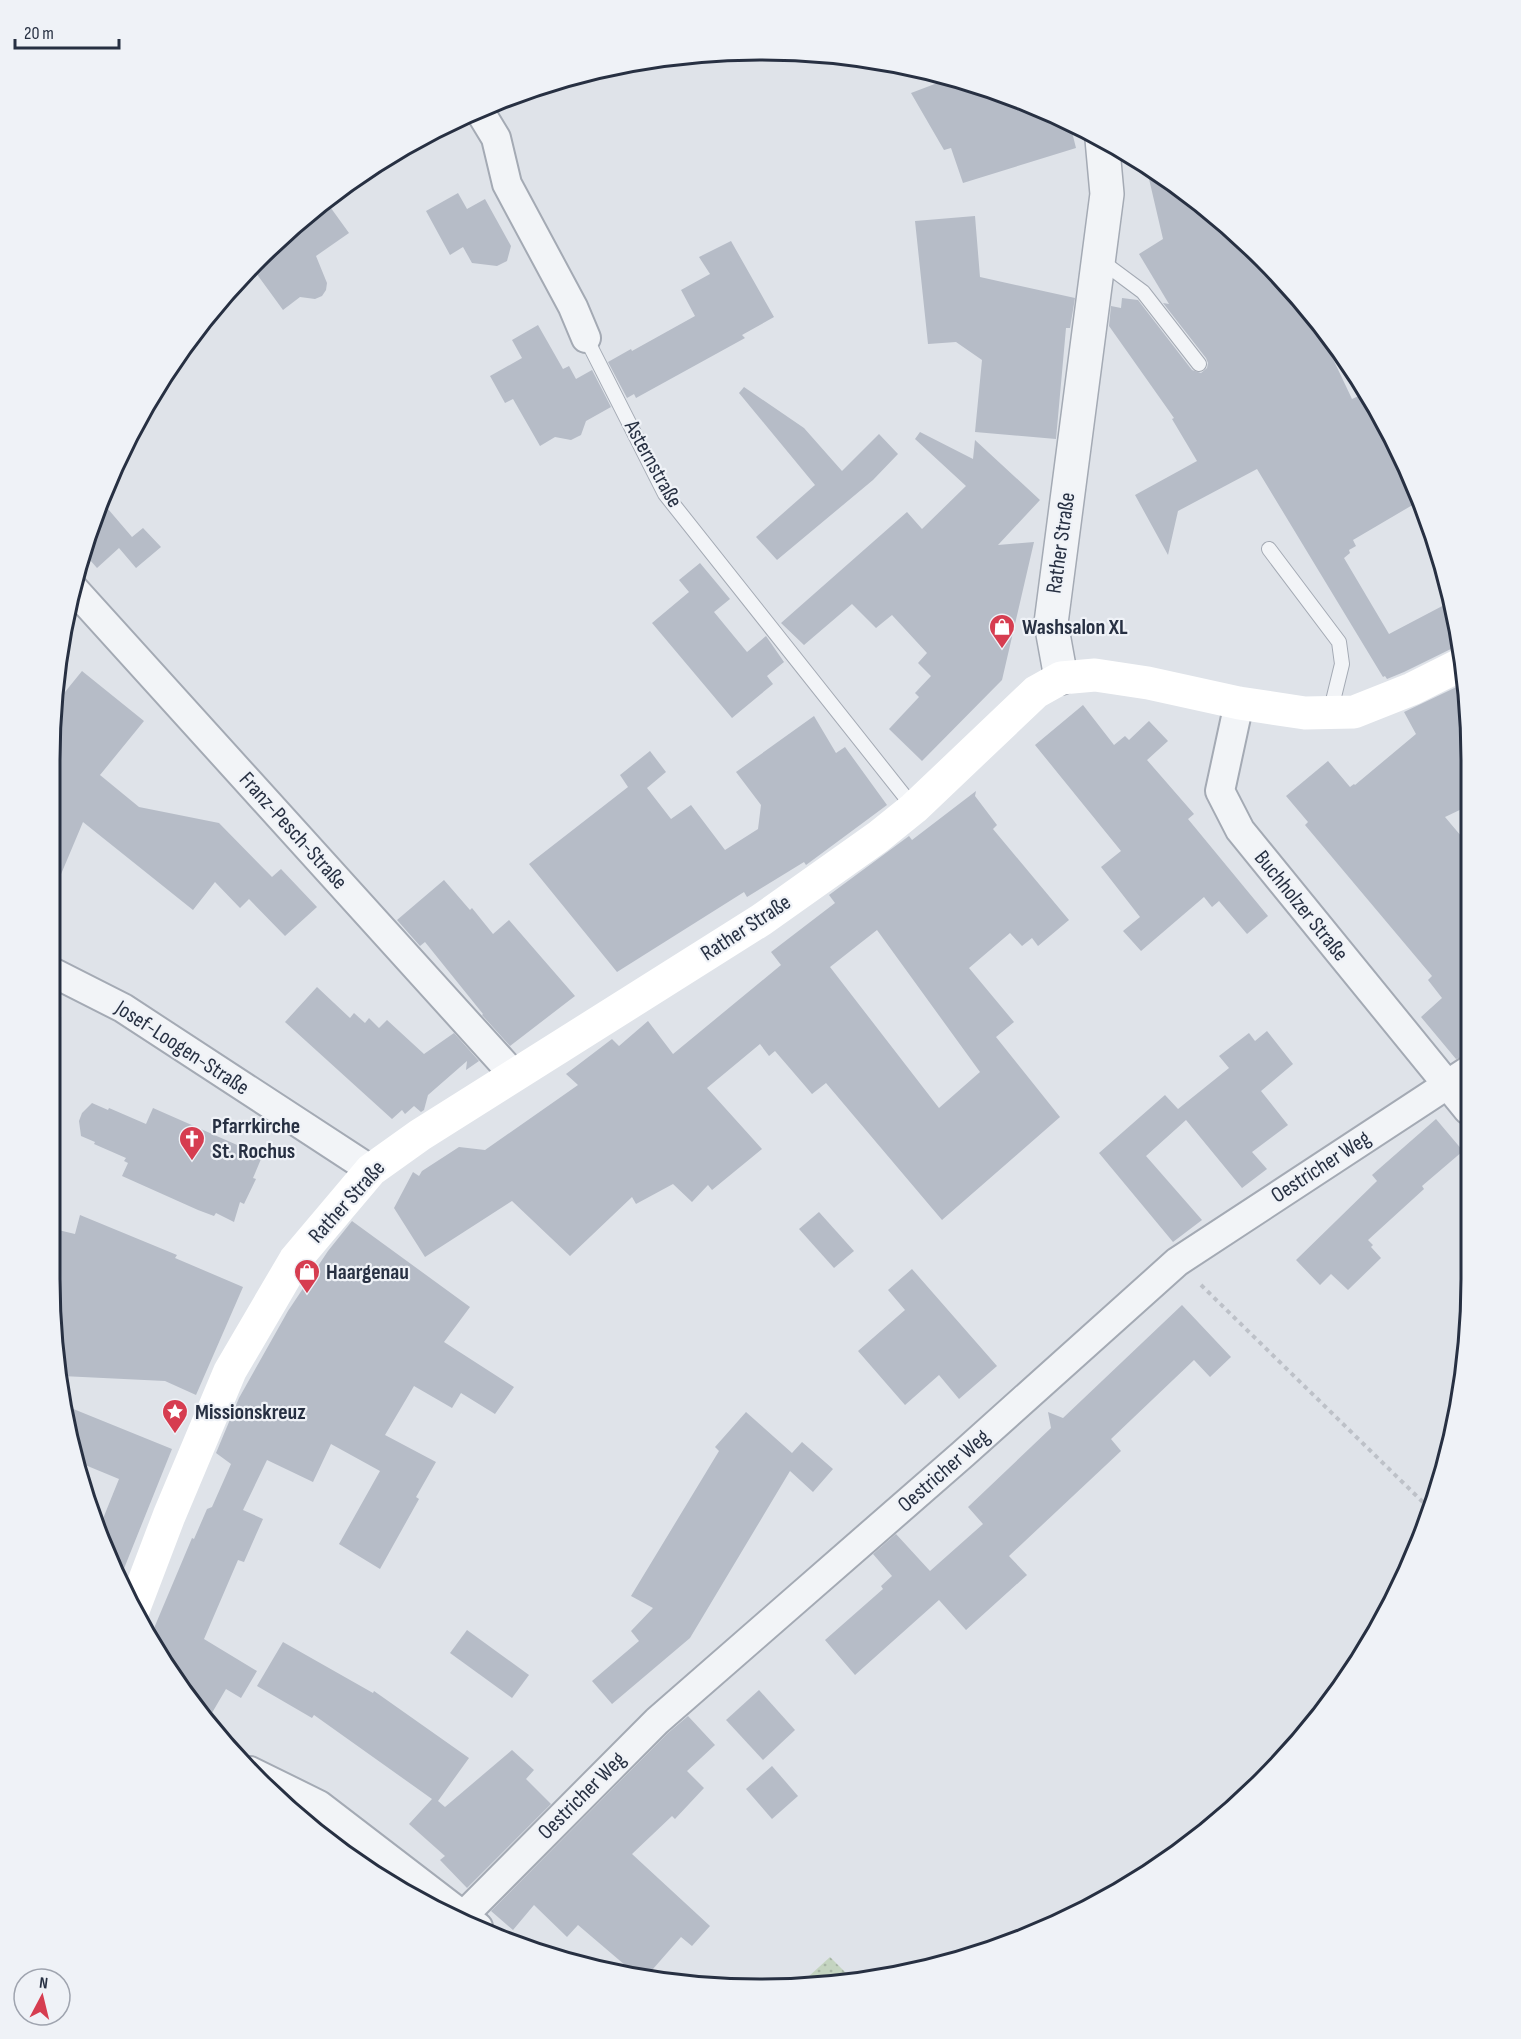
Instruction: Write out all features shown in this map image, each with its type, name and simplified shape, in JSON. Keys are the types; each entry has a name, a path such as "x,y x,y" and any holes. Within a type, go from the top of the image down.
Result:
{"main road":[{"path":"1060,678 1095,675 1148,683 1239,703 1305,713 1330,713 1354,712 1412,689 1455,668"},
{"name":"Rather Straße","path":"138,1598 169,1516 230,1371 295,1260 371,1170 420,1135 761,920 878,837 914,808 1036,692 1060,678"}],"street":[{"name":"Asternstraße","path":"483,117 496,138 507,184 573,307 586,338"},
{"name":"Rather Straße","path":"1060,678 1051,623 1107,194 1103,150"},
{"name":"Franz-Pesch-Straße","path":"80,596 514,1075"},
{"name":"Buchholzer Straße","path":"1239,703 1220,791 1240,830 1458,1078"},
{"name":"Josef-Loogen-Straße","path":"60,976 123,1008 371,1170"},
{"name":"Oestricher Weg","path":"471,1916 657,1721 963,1455 1177,1262 1458,1078"},
{"path":"277,1785 319,1805 445,1904"}],"lane":[{"path":"1099,259 1143,292 1199,364"},
{"name":"Asternstraße","path":"586,338 665,494 914,808"},
{"path":"1269,549 1339,642 1342,664 1330,713"}],"path":[{"path":"1177,1262 1424,1503"}],"green space":[{"path":"830,1957 847,1974 807,1978"}],"building":[{"path":"938,83 986,97 1029,113 1072,133 1076,148 963,183 951,148 944,150 911,93"},
{"path":"1149,177 1187,205 1256,265 1287,299 1331,354 1352,399 1358,396 1367,410 1389,451 1413,505 1353,540 1356,546 1349,550 1350,553 1344,558 1389,634 1443,605 1452,649 1404,672 1387,679 1383,677 1257,469 1178,511 1168,555 1135,495 1197,461 1172,419 1174,418 1109,326 1111,306 1121,308 1122,298 1138,300 1192,370 1201,373 1207,368 1206,358 1163,303 1169,304 1139,254 1163,239"},
{"path":"458,193 467,209 485,199 511,246 507,261 497,266 472,263 463,247 450,255 426,211"},
{"path":"331,208 349,233 316,256 327,283 326,290 322,296 315,299 300,297 283,310 257,274"},
{"path":"975,216 980,277 1075,298 1070,328 1066,328 1056,439 975,432 982,360 956,342 928,344 915,221"},
{"path":"731,241 774,317 742,335 745,338 636,398 634,394 627,398 608,362 695,316 681,290 710,274 699,257"},
{"path":"538,325 563,369 569,366 576,379 592,370 611,407 586,421 581,435 571,440 555,437 540,446 513,399 505,403 490,376 522,358 512,340"},
{"path":"744,387 804,428 842,471 879,434 898,454 873,480 777,560 756,537 815,485 739,393"},
{"path":"920,432 973,459 975,440 1040,500 998,545 1034,542 1002,680 922,761 889,729 919,697 915,693 931,676 918,663 927,653 892,615 876,628 852,604 804,645 781,623 907,512 922,529 966,486 915,439"},
{"path":"107,508 132,537 143,528 161,547 136,568 119,548 97,568 90,560"},
{"path":"700,563 730,599 714,612 747,652 766,636 784,662 767,676 773,684 732,718 652,623 689,592 679,580"},
{"path":"82,671 144,721 100,775 139,807 219,823 272,877 281,869 317,907 285,936 249,899 240,908 215,882 193,910 83,822 60,877 60,760 63,694"},
{"path":"1457,687 1460,715 1461,809 1445,817 1461,836 1461,1057 1456,1059 1421,1017 1442,998 1428,980 1432,976 1305,825 1308,822 1286,796 1328,761 1350,787 1355,785 1416,734 1404,712"},
{"path":"1083,705 1114,745 1125,736 1129,740 1149,721 1168,741 1147,760 1194,814 1188,819 1268,916 1247,934 1219,901 1212,907 1204,897 1141,951 1123,931 1140,917 1101,867 1121,851 1035,745"},
{"path":"814,716 836,753 845,747 887,805 806,865 804,862 747,897 744,892 617,972 529,864 628,787 620,775 650,751 666,772 647,788 671,819 691,805 725,850 758,829 761,805 736,772"},
{"path":"976,791 975,796 997,825 993,829 1069,920 1038,946 1032,938 1022,946 1010,933 969,968 1014,1022 996,1037 1060,1117 942,1220 826,1083 812,1094 775,1051 769,1056 760,1044 707,1088 762,1149 712,1190 708,1185 692,1202 673,1184 636,1204 632,1197 570,1256 512,1201 425,1257 394,1208 413,1172 419,1176 422,1171 459,1147 485,1150 578,1085 566,1074 612,1039 619,1046 648,1021 673,1054 781,965 771,952 835,903 829,895 909,836 912,840","holes":["877,930 980,1072 939,1108 830,967"]},
{"path":"444,880 470,910 472,908 493,934 509,920 575,996 510,1046 482,1015 425,942 420,946 397,920"},
{"path":"317,987 350,1018 354,1013 365,1023 369,1018 379,1028 387,1020 424,1054 454,1033 479,1061 466,1070 467,1061 428,1095 424,1110 421,1112 414,1106 405,1114 402,1110 392,1119 285,1022"},
{"path":"1267,1031 1293,1064 1261,1091 1288,1125 1252,1152 1267,1169 1242,1188 1186,1120 1146,1156 1202,1220 1173,1242 1099,1153 1165,1095 1178,1109 1229,1068 1219,1056 1249,1033 1255,1041"},
{"name":"Pfarrkirche St. Rochus","path":"92,1103 146,1124 153,1108 244,1148 242,1152 261,1159 253,1178 256,1179 244,1204 240,1202 234,1222 216,1213 214,1216 198,1210 122,1176 128,1163 124,1161 126,1158 81,1136 79,1121 82,1113"},
{"path":"1436,1119 1461,1149 1461,1153 1422,1186 1424,1189 1368,1240 1381,1258 1348,1290 1331,1274 1320,1285 1296,1260 1377,1181 1372,1175"},
{"path":"819,1212 854,1251 834,1268 799,1229"},
{"path":"80,1215 177,1255 175,1258 243,1287 196,1395 165,1381 67,1376 61,1324 60,1230 75,1234"},
{"path":"352,1221 470,1307 444,1342 514,1387 495,1414 461,1393 452,1408 414,1386 385,1435 436,1462 416,1497 419,1499 380,1569 339,1544 380,1471 331,1444 313,1482 267,1460 243,1510 263,1519 244,1562 238,1560 204,1639 257,1671 241,1698 226,1689 212,1713 178,1668 154,1629 192,1538 194,1539 207,1509 212,1507 231,1464 216,1453 239,1398 288,1311 328,1251"},
{"path":"912,1269 997,1366 959,1399 939,1375 905,1405 858,1351 905,1310 888,1290"},
{"path":"1182,1305 1231,1357 1210,1377 1194,1360 1111,1439 1121,1451 1009,1556 1027,1575 966,1630 939,1600 855,1675 825,1640 883,1589 881,1586 892,1576 873,1554 896,1534 930,1571 983,1524 968,1507 1051,1428 1048,1412 1063,1418"},
{"path":"72,1408 172,1449 124,1570 103,1519 119,1479 86,1465"},
{"path":"746,1412 792,1453 802,1442 833,1469 813,1492 790,1471 690,1638 612,1704 592,1681 639,1641 631,1631 653,1608 631,1596 719,1451 715,1447"},
{"path":"467,1630 529,1675 512,1698 450,1653"},
{"path":"283,1642 373,1693 374,1691 469,1758 438,1801 445,1807 512,1750 534,1770 526,1779 551,1804 467,1888 440,1860 445,1856 409,1824 432,1799 314,1715 312,1718 257,1686"},
{"path":"759,1690 795,1730 763,1760 726,1720"},
{"path":"688,1716 715,1745 687,1771 704,1788 675,1819 672,1816 632,1854 710,1926 692,1946 681,1937 652,1970 627,1966 578,1925 567,1937 534,1905 513,1930 491,1911 668,1733"},
{"path":"772,1766 798,1796 772,1819 746,1789"}],"place":[{"name":"Washsalon XL","path":"1002,650"},
{"name":"Pfarrkirche St. Rochus","path":"192,1162"},
{"name":"Haargenau","path":"307,1295"},
{"name":"Missionskreuz","path":"175,1435"}]}
